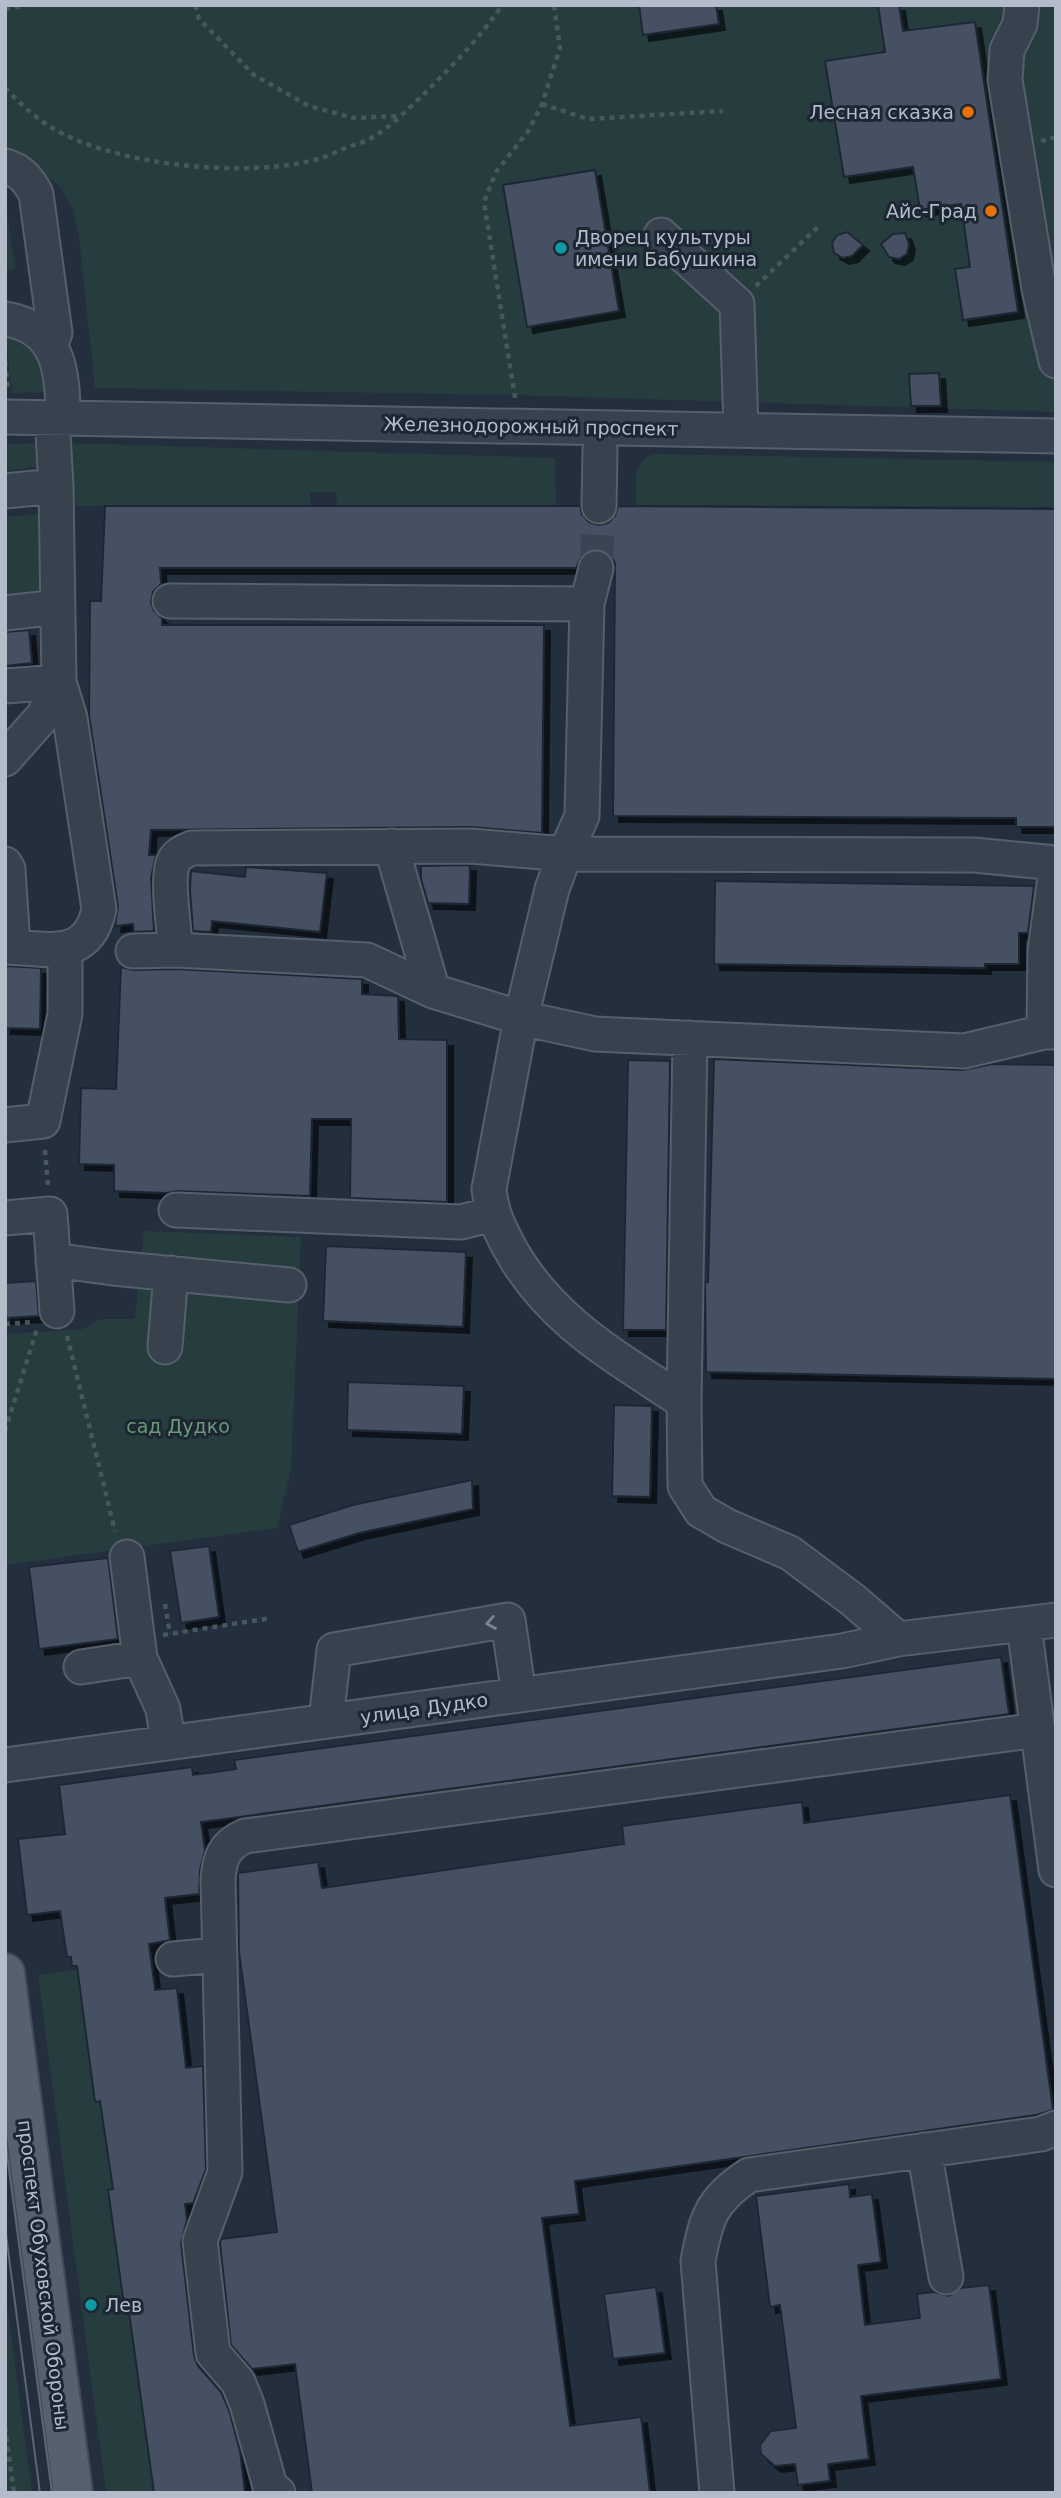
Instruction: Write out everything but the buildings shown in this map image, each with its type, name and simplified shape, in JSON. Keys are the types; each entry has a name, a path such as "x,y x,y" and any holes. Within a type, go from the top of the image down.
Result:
{"main road":[{"name":"проспект Обуховской Обороны","path":"6,1991 73,2493"}],"street":[{"path":"1022,5 1020,24 1007,50 1005,80 1040,289 1056,361"},
{"path":"5,166 29,180 36,194 55,333 50,345"},
{"path":"662,234 737,304 741,430"},
{"path":"5,319 30,326 42,335 57,358 63,383 57,417 56,486 59,682 70,718 99,909 95,928 82,942 65,948 9,947 8,869 5,864"},
{"name":"Железнодорожный проспект","path":"7,407 57,417 1056,436"},
{"path":"599,506 600,450"},
{"path":"5,491 56,486"},
{"path":"596,568 587,604 582,816 552,888 521,1018 489,1189 492,1214 519,1265 548,1302 586,1336 684,1402"},
{"path":"170,601 587,604"},
{"path":"5,613 58,607"},
{"path":"5,686 59,682"},
{"path":"5,759 44,715 59,682"},
{"path":"391,846 433,991"},
{"path":"176,950 170,876 173,861 181,852 192,848 471,846 565,854 974,855 1056,863"},
{"path":"133,951 176,950 367,960 433,991 521,1018 595,1034 964,1051 1050,1032 1045,951 1056,869"},
{"path":"5,1125 43,1121 65,1014 65,948"},
{"path":"690,1038 685,1486 701,1511 727,1527 790,1553 853,1600 898,1639"},
{"path":"176,1210 461,1222 492,1214"},
{"path":"5,1218 50,1214 53,1260 48,1316"},
{"path":"53,1260 289,1285"},
{"path":"165,1347 171,1273"},
{"path":"127,1557 139,1649 163,1709 168,1742"},
{"path":"326,1721 334,1650 508,1620 519,1695"},
{"path":"1040,1622 1037,1730 1052,1807 1056,1870"},
{"name":"улица Дудко","path":"5,1765 842,1651 898,1639 1040,1622"},
{"path":"81,1667 139,1649"},
{"path":"271,2491 247,2404 237,2382 213,2353 200,2241 225,2172 218,1955 219,1869 223,1853 231,1842 245,1836 1037,1730"},
{"path":"173,1959 218,1955"},
{"path":"716,2493 698,2261 703,2234 713,2207 728,2188 749,2175 1041,2134 1056,2128"},
{"path":"924,2150 946,2277"}],"path":[{"path":"5,9 27,5"},
{"path":"195,5 199,19 254,75 309,106 354,118 401,116"},
{"path":"5,88 20,104 51,127 94,146 146,160 197,167 265,167 317,159 372,138 401,116 450,68 489,25 502,5"},
{"path":"517,405 484,202 496,172 529,130 542,104 560,48 554,5"},
{"path":"542,104 588,119 723,111"},
{"path":"737,304 821,224"},
{"path":"5,362 7,407"},
{"path":"43,1121 50,1214"},
{"path":"5,1431 48,1316 62,1318 120,1547 127,1557"},
{"path":"139,1649 271,1618"},
{"path":"5,2427 14,2493"}],"green space":[{"path":"5,5 1056,5 1056,412 514,395 95,388 79,237 73,209 58,184 40,172 5,156"},
{"path":"5,197 15,269 5,271"},
{"path":"5,331 31,343 55,392 12,393"},
{"path":"38,443 39,464 36,467 5,471 5,444"},
{"path":"68,443 555,458 556,505 337,505 336,492 310,492 310,505 72,506"},
{"path":"657,454 1056,462 1056,507 636,505 639,466 649,456"},
{"path":"47,513 44,589 5,595 5,517"},
{"name":"сад Дудко","path":"144,1231 301,1237 291,1469 277,1528 5,1565 5,1334 83,1329 101,1319 135,1319"},
{"path":"82,1969 113,2189 108,2190 124,2305 128,2305 154,2493 106,2493 38,1975"},
{"path":"5,2290 32,2493 5,2493"}],"tunnel":[{"path":"596,568 599,506"}],"tram line":[{"path":"5,2139 52,2493"},
{"path":"5,2227 40,2493"}],"place":[{"name":"Лесная сказка","path":"968,112"},
{"name":"Айс-Град","path":"991,211"},
{"name":"Дворец культуры имени Бабушкина","path":"561,248"},
{"name":"Лев","path":"91,2305"}]}
